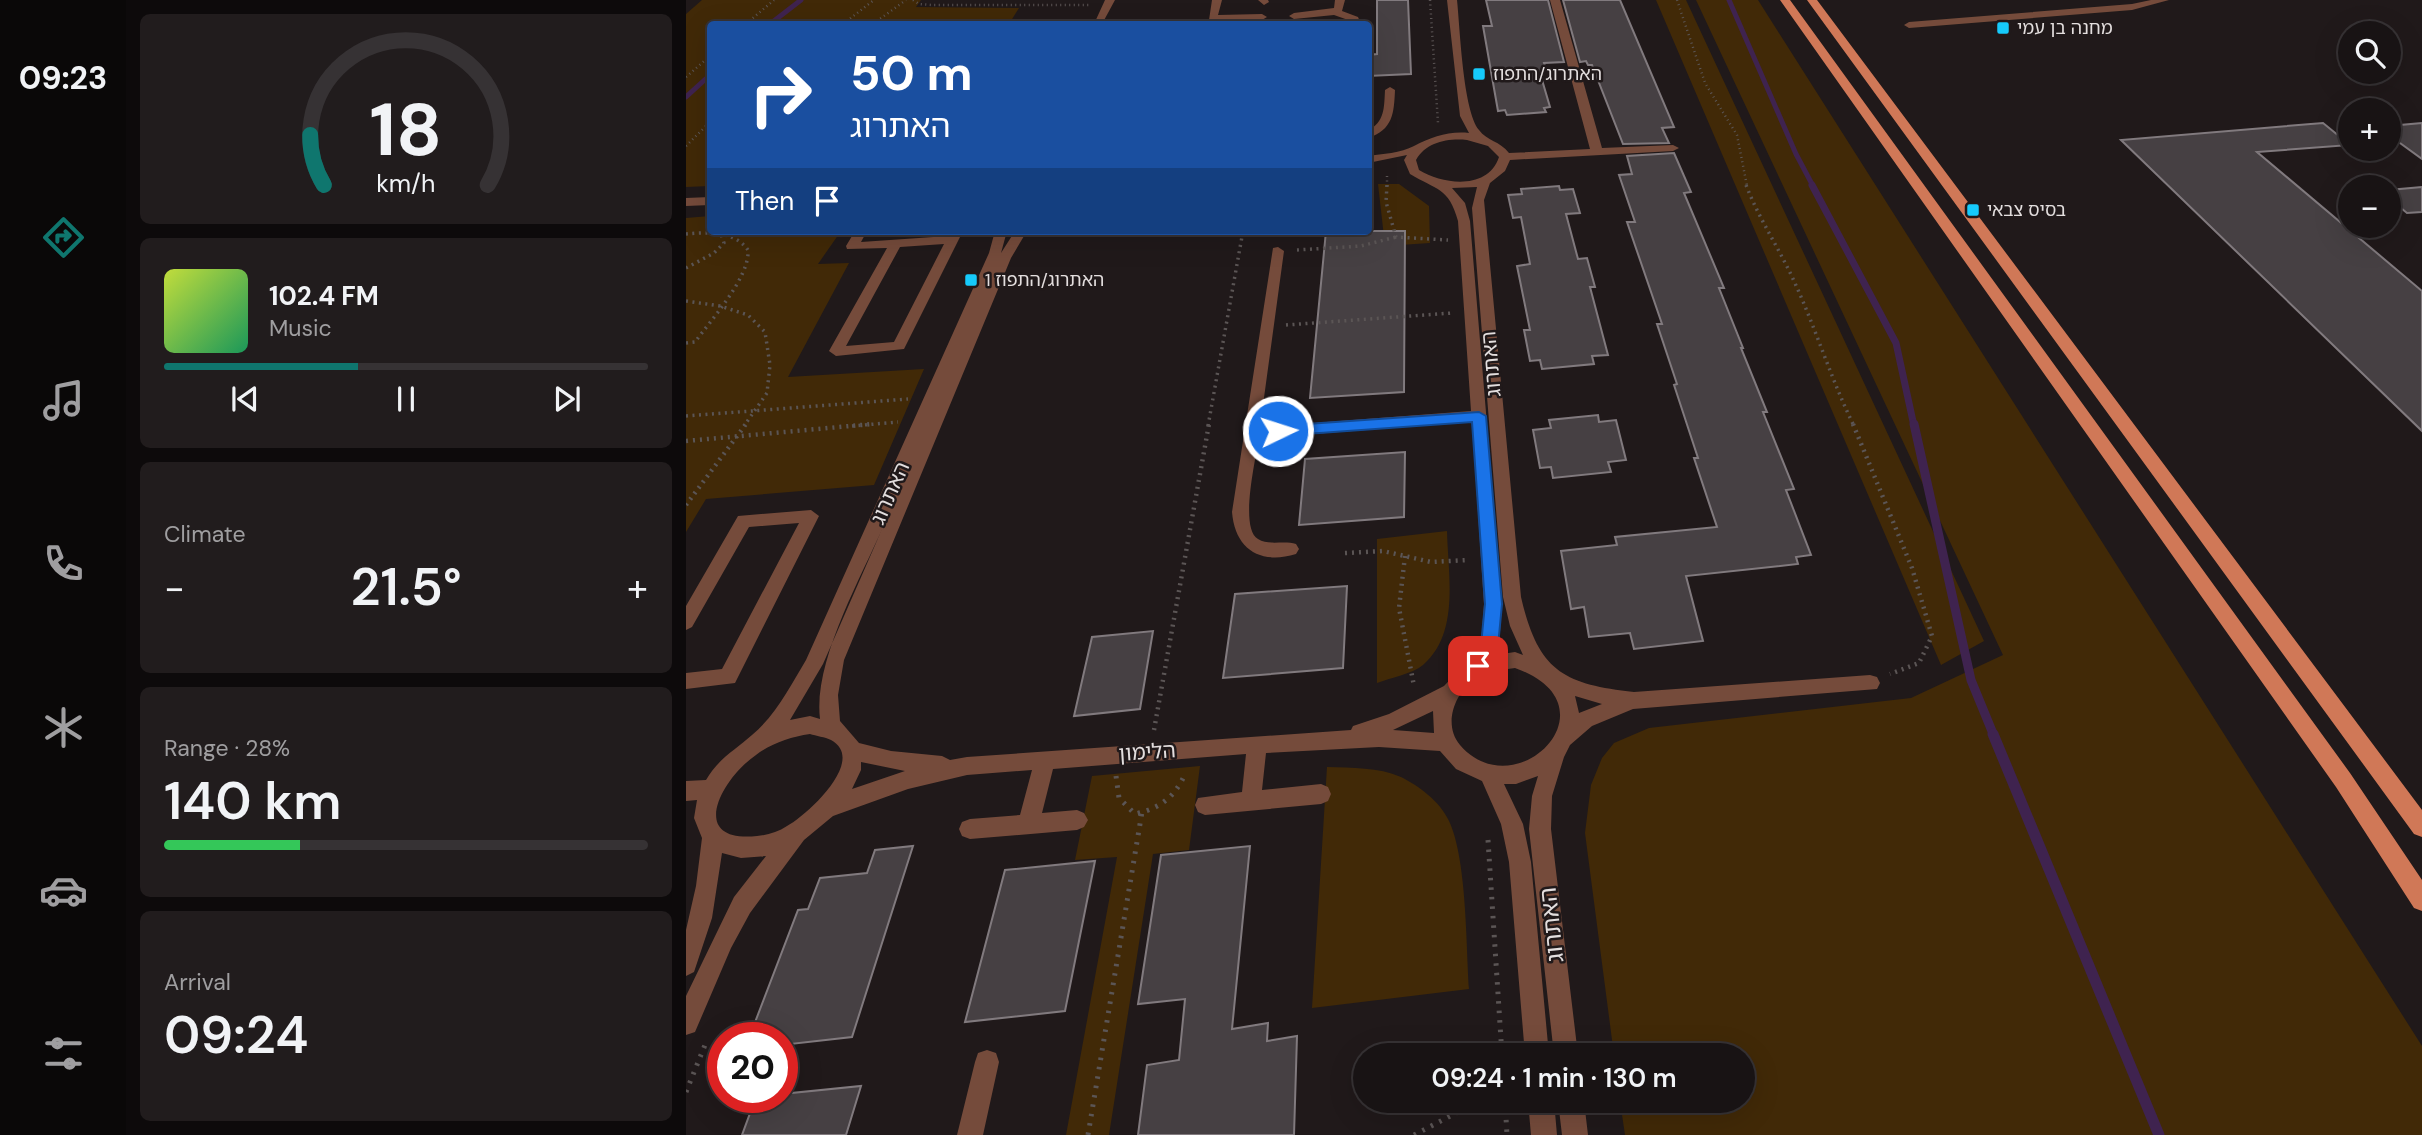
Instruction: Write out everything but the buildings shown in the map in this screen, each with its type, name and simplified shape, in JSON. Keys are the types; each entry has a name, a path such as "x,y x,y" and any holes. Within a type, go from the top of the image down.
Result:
{"main road":[{"path":"1785,0 2343,780 2422,900"},
{"path":"1812,0 2422,827"}],"street":[{"path":"1111,21 1121,0"},
{"path":"1212,18 1217,0"},
{"path":"1334,12 1338,10 1340,0"},
{"path":"1441,138 1453,121 1444,0"},
{"path":"1452,0 1465,116 1480,138"},
{"path":"1555,0 1597,152"},
{"path":"1909,25 2132,7 2164,0"},
{"path":"1099,21 1108,3"},
{"path":"1294,16 1334,12 1356,21"},
{"path":"1206,21 1212,18 1262,17"},
{"path":"1372,133 1388,122 1390,90"},
{"path":"1372,159 1416,150 1441,138 1461,136 1480,138 1497,146 1505,157"},
{"path":"1505,157 1673,148"},
{"path":"1414,172 1410,160 1416,150"},
{"path":"1372,166 1388,166 1414,172 1431,182 1466,185 1485,180 1501,169 1505,157"},
{"name":"האתרוג","path":"1485,180 1478,208 1512,597 1518,625 1527,647 1542,668"},
{"name":"האתרוג","path":"1441,184 1459,203 1465,240 1490,559 1493,628 1490,646 1478,666"},
{"path":"686,202 707,201"},
{"path":"859,235 852,246 955,235"},
{"path":"896,243 836,351 899,346 955,235"},
{"name":"האתרוג","path":"758,743 787,709 814,664 995,253 1000,235"},
{"name":"האתרוג","path":"832,730 827,708 827,689 835,660 1005,258 1019,235"},
{"path":"1278,251 1240,527 1246,540 1256,547 1290,549"},
{"path":"1252,433 1479,416"},
{"path":"686,622 744,521 811,516 728,677 686,681"},
{"path":"1561,746 1572,721 1570,703 1559,683 1542,668 1516,660 1492,661 1462,676 1449,692 1442,718 1448,743 1458,757 1472,767 1489,773 1523,772 1539,766 1561,746 1585,720 1634,701"},
{"path":"1559,683 1608,698 1634,701 1870,683"},
{"name":"הלימון","path":"829,807 908,779 967,766 1327,738 1368,731 1449,692"},
{"path":"686,964 704,907 713,838 705,822 706,804 712,789 730,764 758,743 796,727 824,727 848,742 850,771 846,783 829,807 798,832 776,843 749,849 728,846 713,838"},
{"name":"הלימון","path":"1327,738 1379,738 1448,743"},
{"path":"1251,800 1257,744"},
{"name":"האתרוג","path":"1561,746 1542,796 1540,829 1565,1043"},
{"name":"הלימון","path":"850,750 891,760 967,766"},
{"path":"1028,825 1045,760"},
{"name":"האתרוג","path":"1489,773 1513,824 1520,862 1536,1043"},
{"path":"686,791 712,789"},
{"path":"1205,805 1321,794"},
{"path":"970,829 1076,820"},
{"path":"686,1023 718,950 742,905 798,832"},
{"path":"970,1135 987,1062"},
{"path":"1542,1113 1544,1135"},
{"path":"1572,1113 1574,1135"}],"path":[{"path":"750,21 774,0"},
{"path":"847,21 874,0"},
{"path":"877,21 906,0"},
{"path":"913,0 919,4 932,5 1108,3"},
{"path":"1430,0 1437,119 1441,138"},
{"path":"1677,0 1705,83 1737,135 1743,177 1759,218 1794,281 1832,381 1865,448 1912,568 1931,636 1919,663 1870,683"},
{"path":"686,78 707,59"},
{"path":"686,146 707,125"},
{"path":"1388,166 1386,202 1396,237"},
{"path":"686,234 707,234"},
{"path":"686,268 714,253 724,243 720,235"},
{"path":"686,343 695,342 749,263 749,253 740,240 723,235"},
{"path":"1150,752 1242,235"},
{"path":"1278,251 1361,246 1396,237 1465,240"},
{"path":"686,300 720,306 748,315 765,332 769,365 766,393 686,505"},
{"path":"1268,326 1471,312"},
{"path":"686,416 931,398"},
{"path":"686,441 922,420"},
{"path":"1345,554 1384,551 1431,562 1490,559"},
{"path":"1405,556 1399,608 1419,708"},
{"path":"1119,754 1114,784 1119,801 1135,814 1154,810 1178,792 1197,749"},
{"path":"1088,1135 1142,812"},
{"path":"1488,834 1501,1043"},
{"path":"1414,1135 1456,1113"},
{"path":"1506,1113 1507,1135"}],"shaded area":[{"path":"702,0 921,0 916,7 1019,8 1011,21 707,21 707,186 686,187 686,14"},
{"path":"1656,0 1686,0 1984,641 1941,665"},
{"path":"1696,0 1758,0 2422,1046 2422,1135 1625,1135 1622,1113 1755,1113 1755,1043 1612,1043 1585,833 1591,785 1602,758 1614,743 1649,728 1911,698 2003,655"},
{"path":"1378,184 1399,184 1429,206 1430,243 1385,246"},
{"path":"707,216 707,235 838,235 818,264 849,263 788,377 924,369 874,485 706,499 686,532 686,218"},
{"path":"1447,531 1450,584 1443,637 1435,652 1423,665 1377,683 1377,539"},
{"path":"1200,766 1189,850 1153,854 1109,1135 1066,1135 1117,857 1075,860 1092,776"},
{"path":"1327,767 1374,770 1401,777 1428,795 1444,812 1459,855 1469,989 1312,1008"}],"waterway":[{"path":"774,21 801,0"},
{"path":"1729,0 1796,154 1813,186"},
{"path":"686,97 707,78"},
{"path":"1812,185 1896,343 1914,426"},
{"path":"1914,424 1971,680 1994,736"},
{"path":"1993,734 2159,1135"}],"place":[{"name":"מחנה בן עמי","path":"2003,28"},
{"name":"האתרוג/התפוז","path":"1479,74"},
{"name":"בסיס צבאי","path":"1973,210"},
{"name":"האתרוג/התפוז 1","path":"971,280"}],"route":[{"path":"1278,431 1479,416 1493,628 1490,646 1478,666"}]}
